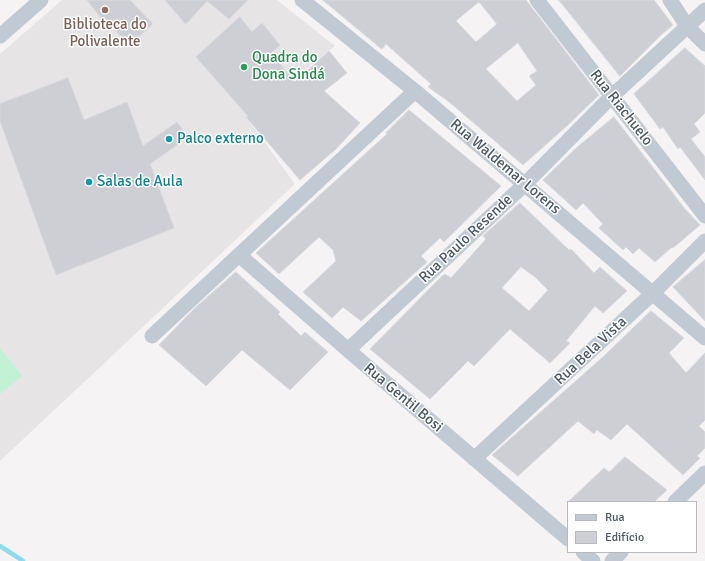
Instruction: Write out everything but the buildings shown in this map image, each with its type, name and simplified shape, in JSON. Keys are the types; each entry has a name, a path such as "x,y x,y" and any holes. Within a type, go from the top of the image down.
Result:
{"street":[{"path":"0,36 42,0"},
{"name":"Rua Waldemar Lorens","path":"302,0 415,91 705,338"},
{"name":"Rua Riachuelo","path":"538,0 611,97 705,216"},
{"path":"670,0 687,26 705,44"},
{"name":"Rua Paulo Resende","path":"348,350 525,184 611,97 705,10"},
{"path":"152,336 415,91"},
{"name":"Rua Bela Vista","path":"474,459 653,293 705,241"},
{"name":"Rua Gentil Bosi","path":"239,255 567,538"},
{"path":"676,501 705,473"},
{"path":"584,553 593,561"},
{"path":"612,561 620,553"}],"shaded area":[{"path":"62,0 277,0 335,46 246,117 295,184 0,461 0,54"}],"green space":[{"path":"0,348 22,376 0,394"}],"waterway":[{"path":"0,546 23,561"}],"place":[{"name":"Biblioteca do Polivalente","path":"105,10"},
{"name":"Quadra do Dona Sindá","path":"244,67"},
{"name":"Palco externo","path":"169,139"},
{"name":"Salas de Aula","path":"89,182"}]}
